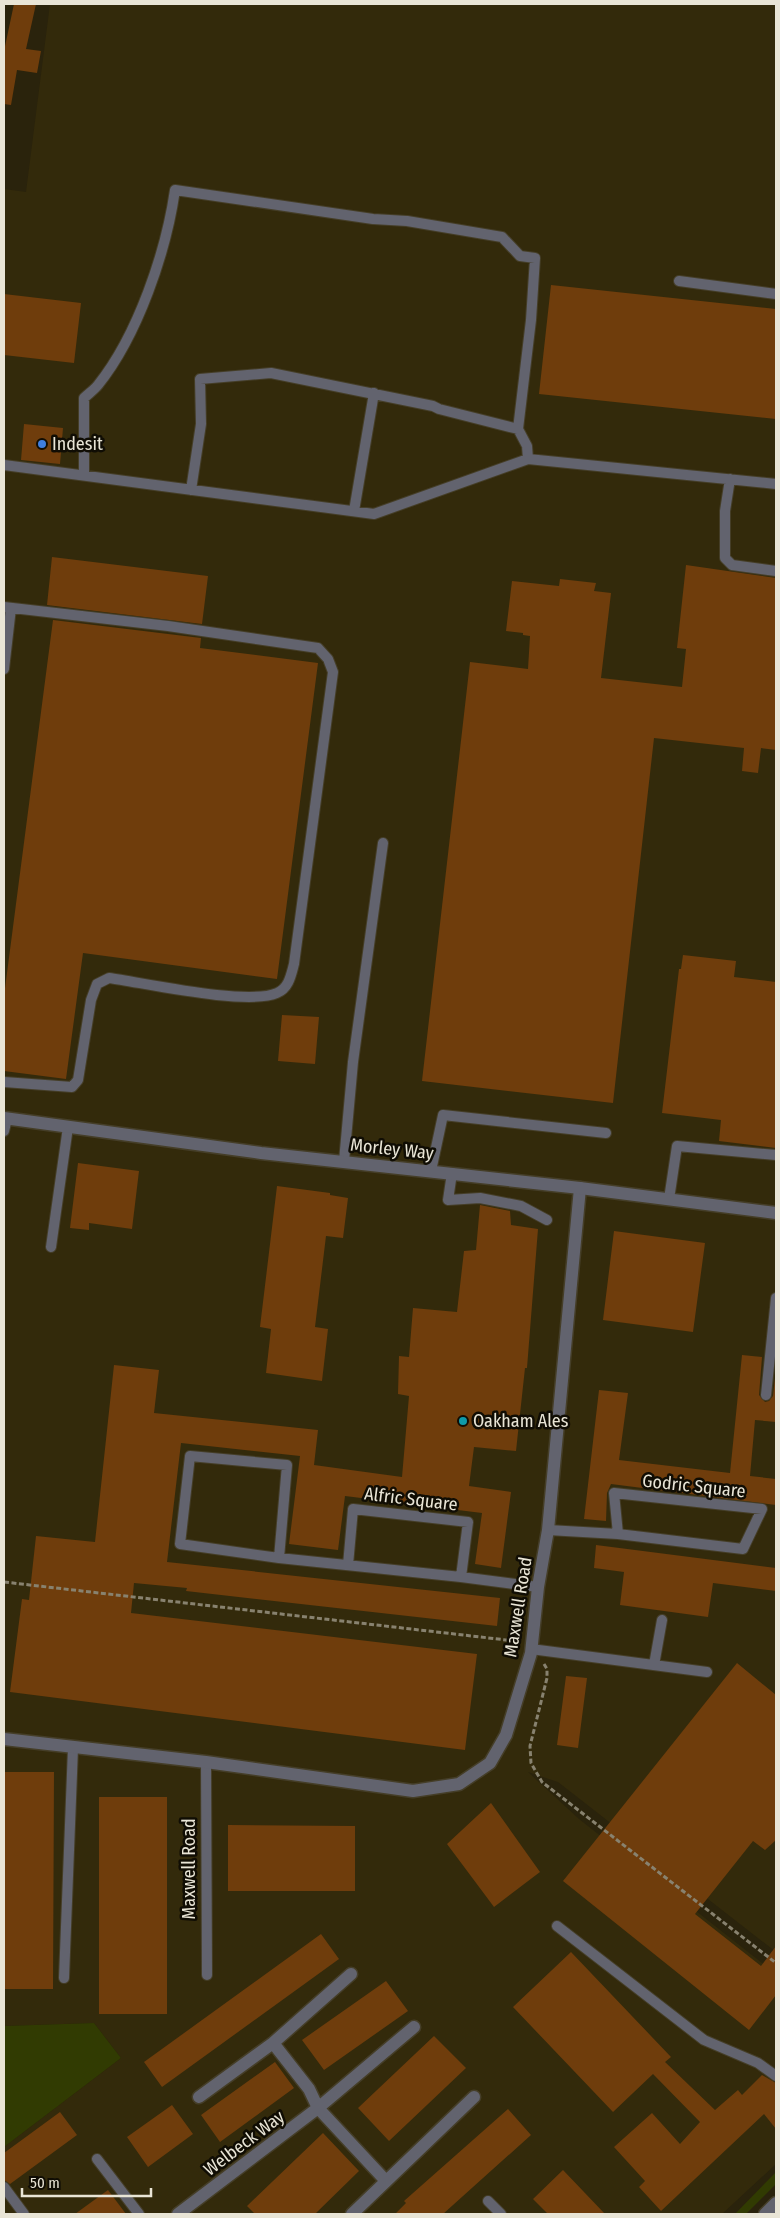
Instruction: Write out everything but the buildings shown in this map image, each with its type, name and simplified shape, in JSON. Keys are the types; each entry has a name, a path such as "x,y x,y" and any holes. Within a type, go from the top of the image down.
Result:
{"street":[{"name":"Morley Way","path":"5,1123 68,1127 261,1153 452,1173 776,1213"},
{"name":"Maxwell Road","path":"4,1739 206,1762 413,1790 459,1784 490,1763 506,1735 531,1649 538,1587 548,1530 580,1188"},
{"path":"199,2097 273,2043 351,1974"},
{"name":"Welbeck Way","path":"178,2214 196,2210 414,2027"},
{"path":"273,2043 309,2089 318,2108 386,2180"},
{"path":"352,2214 474,2097"},
{"path":"765,2214 776,2203"}],"lane":[{"path":"84,476 84,398 97,386 123,347 154,277 170,227 175,190 373,219 407,221 502,237 520,256 535,258 531,320 518,429 527,446 528,460"},
{"path":"679,281 776,294"},
{"path":"191,490 201,424 200,379 271,373 433,406 518,429"},
{"path":"354,511 374,393"},
{"path":"4,465 374,514 528,460 776,484"},
{"path":"730,479 725,510 725,558 732,565 776,571"},
{"path":"4,670 7,607 168,626 318,648 328,659 333,672 294,964 288,985 278,993 246,999 108,978 97,984 91,1000 78,1080 72,1087 4,1082"},
{"path":"344,1161 353,1062 383,843"},
{"path":"430,1171 443,1115 606,1133"},
{"path":"51,1247 68,1127"},
{"path":"669,1199 677,1146 776,1155"},
{"path":"452,1173 448,1200 480,1198 521,1206 547,1220"},
{"path":"766,1395 776,1298"},
{"path":"279,1558 287,1465 190,1456 180,1544 279,1558 538,1587"},
{"name":"Godric Square","path":"548,1530 618,1534 743,1549 762,1509 614,1493 618,1534"},
{"name":"Alfric Square","path":"348,1565 353,1509 468,1522 461,1577"},
{"path":"654,1664 662,1620"},
{"path":"531,1649 707,1672"},
{"path":"64,1978 73,1748"},
{"name":"Maxwell Road","path":"206,1762 207,1975"},
{"path":"557,1926 704,2040 758,2063 776,2076"},
{"path":"97,2159 139,2214"},
{"path":"4,2188 24,2214"},
{"path":"488,2201 501,2214"}],"path":[{"path":"4,1582 515,1641"},
{"path":"541,1659 547,1669 547,1678 530,1746 531,1763 542,1782 776,1963"}],"shaded area":[{"path":"50,4 776,4 776,1952 558,1782 528,1772 579,1819 776,1974 776,2164 722,2214 4,2214 4,2147 121,2058 94,2023 4,2026 4,189 26,192"}],"green space":[{"path":"94,2023 121,2058 4,2147 4,2026"},
{"path":"776,2172 776,2184 746,2214 735,2214"}],"place":[{"name":"Indesit","path":"42,444"},
{"name":"Oakham Ales","path":"463,1421"}]}
